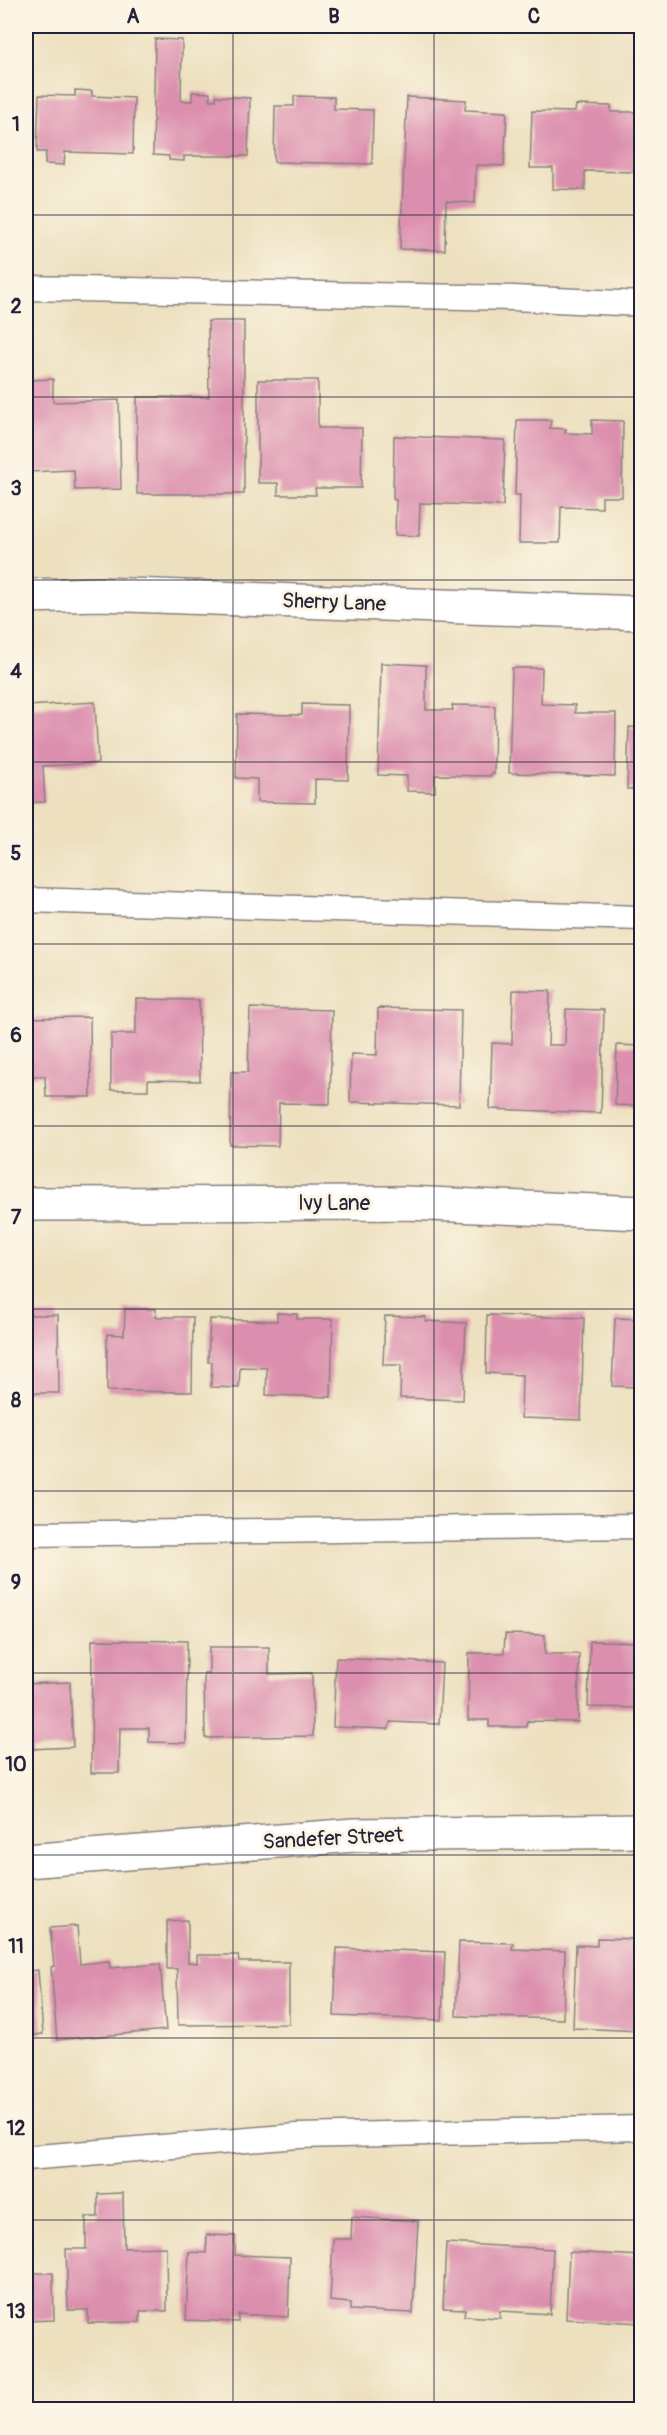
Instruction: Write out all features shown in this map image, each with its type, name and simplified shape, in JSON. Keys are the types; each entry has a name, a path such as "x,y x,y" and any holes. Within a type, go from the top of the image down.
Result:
{"street":[{"name":"Sherry Lane","path":"26,596 99,594 642,613"},
{"name":"Ivy Lane","path":"26,1204 406,1203 642,1214"},
{"name":"Sandefer Street","path":"26,1861 354,1835 642,1831"}],"lane":[{"path":"26,288 513,298 642,304"},
{"path":"26,900 642,918"},
{"path":"26,1534 642,1526"},
{"path":"26,2158 298,2136 642,2128"}],"building":[{"path":"155,39 182,40 181,101 192,101 192,92 210,93 210,100 216,100 216,96 250,98 248,156 184,156 184,161 169,160 169,156 153,155"},
{"path":"75,90 92,91 92,96 134,98 133,154 65,152 64,165 45,164 46,152 37,152 39,95 75,96"},
{"path":"294,96 334,97 334,109 373,110 372,164 274,162 275,106 294,106"},
{"path":"407,97 466,100 465,110 507,112 504,166 476,165 475,203 446,201 445,250 400,249"},
{"path":"576,105 611,106 611,112 637,112 636,172 585,171 585,190 553,189 553,168 530,168 532,111 575,112"},
{"path":"208,321 244,321 244,494 137,494 137,397 209,397"},
{"path":"53,379 53,402 119,400 121,489 75,490 74,470 27,472 26,380"},
{"path":"258,380 318,380 318,428 362,428 361,488 315,488 316,495 278,495 278,483 258,483"},
{"path":"517,420 551,420 550,428 566,429 565,433 592,434 592,420 623,421 622,497 602,497 602,508 561,507 560,543 519,543 520,495 515,495"},
{"path":"394,436 505,440 503,506 420,503 419,536 395,535"},
{"path":"638,439 642,439 642,499 637,499"},
{"path":"381,663 426,665 426,710 453,710 452,705 495,706 494,774 491,776 435,775 435,792 407,791 407,776 378,775"},
{"path":"512,668 542,668 541,704 575,705 575,713 616,713 615,776 509,773"},
{"path":"95,702 98,763 43,766 45,802 26,803 26,706"},
{"path":"302,704 349,705 348,780 315,779 315,803 257,802 257,779 236,778 237,714 302,715"},
{"path":"629,727 642,728 642,789 627,789"},
{"path":"513,990 550,991 548,1045 565,1045 566,1009 604,1010 601,1113 490,1109 492,1043 512,1044"},
{"path":"136,999 199,1000 200,1081 148,1080 148,1090 111,1090 111,1034 136,1034"},
{"path":"250,1008 332,1010 330,1104 279,1103 278,1146 230,1145 231,1072 248,1072"},
{"path":"378,1008 461,1010 459,1105 350,1102 351,1054 377,1055"},
{"path":"90,1017 91,1097 46,1097 45,1076 26,1076 26,1018"},
{"path":"617,1045 642,1046 642,1106 615,1105"},
{"path":"125,1309 156,1309 156,1317 193,1317 192,1392 107,1391 107,1334 124,1335"},
{"path":"277,1313 297,1314 297,1319 333,1319 331,1397 266,1395 267,1368 240,1367 239,1388 211,1387 212,1362 208,1362 210,1319 277,1321"},
{"path":"26,1315 58,1315 59,1393 26,1393"},
{"path":"487,1315 584,1318 581,1420 521,1418 522,1375 486,1373"},
{"path":"385,1316 426,1317 425,1321 466,1323 463,1400 400,1398 401,1365 383,1365"},
{"path":"615,1318 642,1319 642,1415 634,1414 636,1387 612,1386"},
{"path":"505,1634 545,1635 545,1654 579,1654 578,1722 527,1721 526,1727 489,1727 489,1720 468,1720 469,1653 504,1653"},
{"path":"92,1640 187,1641 186,1743 149,1742 149,1728 120,1728 119,1773 91,1773"},
{"path":"590,1641 642,1642 642,1708 588,1707"},
{"path":"209,1647 269,1647 269,1674 312,1673 313,1736 205,1738 204,1673 209,1673"},
{"path":"336,1658 442,1663 439,1724 390,1722 389,1729 333,1727"},
{"path":"70,1682 73,1747 31,1749 31,1755 26,1755 26,1684"},
{"path":"188,1920 188,1962 197,1963 197,1955 238,1955 239,1962 289,1962 289,2024 178,2025 177,1969 167,1969 167,1921"},
{"path":"77,1926 80,1964 109,1961 110,1968 160,1964 166,2030 57,2040 50,1928"},
{"path":"597,1938 642,1939 642,2031 573,2028 576,1945 597,1946"},
{"path":"459,1942 513,1943 512,1949 565,1951 563,2019 456,2016"},
{"path":"337,1948 445,1952 442,2020 334,2016"},
{"path":"38,1970 43,2034 26,2036 26,1971"},
{"path":"123,2193 124,2248 166,2247 167,2311 140,2311 140,2322 88,2323 88,2310 68,2310 66,2249 86,2249 86,2217 98,2217 98,2194"},
{"path":"352,2217 418,2221 413,2313 350,2310 350,2303 330,2301 333,2239 351,2239"},
{"path":"207,2235 235,2236 235,2255 290,2257 288,2317 238,2314 238,2322 186,2320 189,2252 206,2253"},
{"path":"446,2243 553,2249 550,2314 500,2311 500,2318 464,2316 465,2309 443,2308"},
{"path":"569,2252 642,2256 642,2323 566,2319"},
{"path":"26,2253 30,2253 30,2273 53,2273 54,2320 26,2321"}]}
